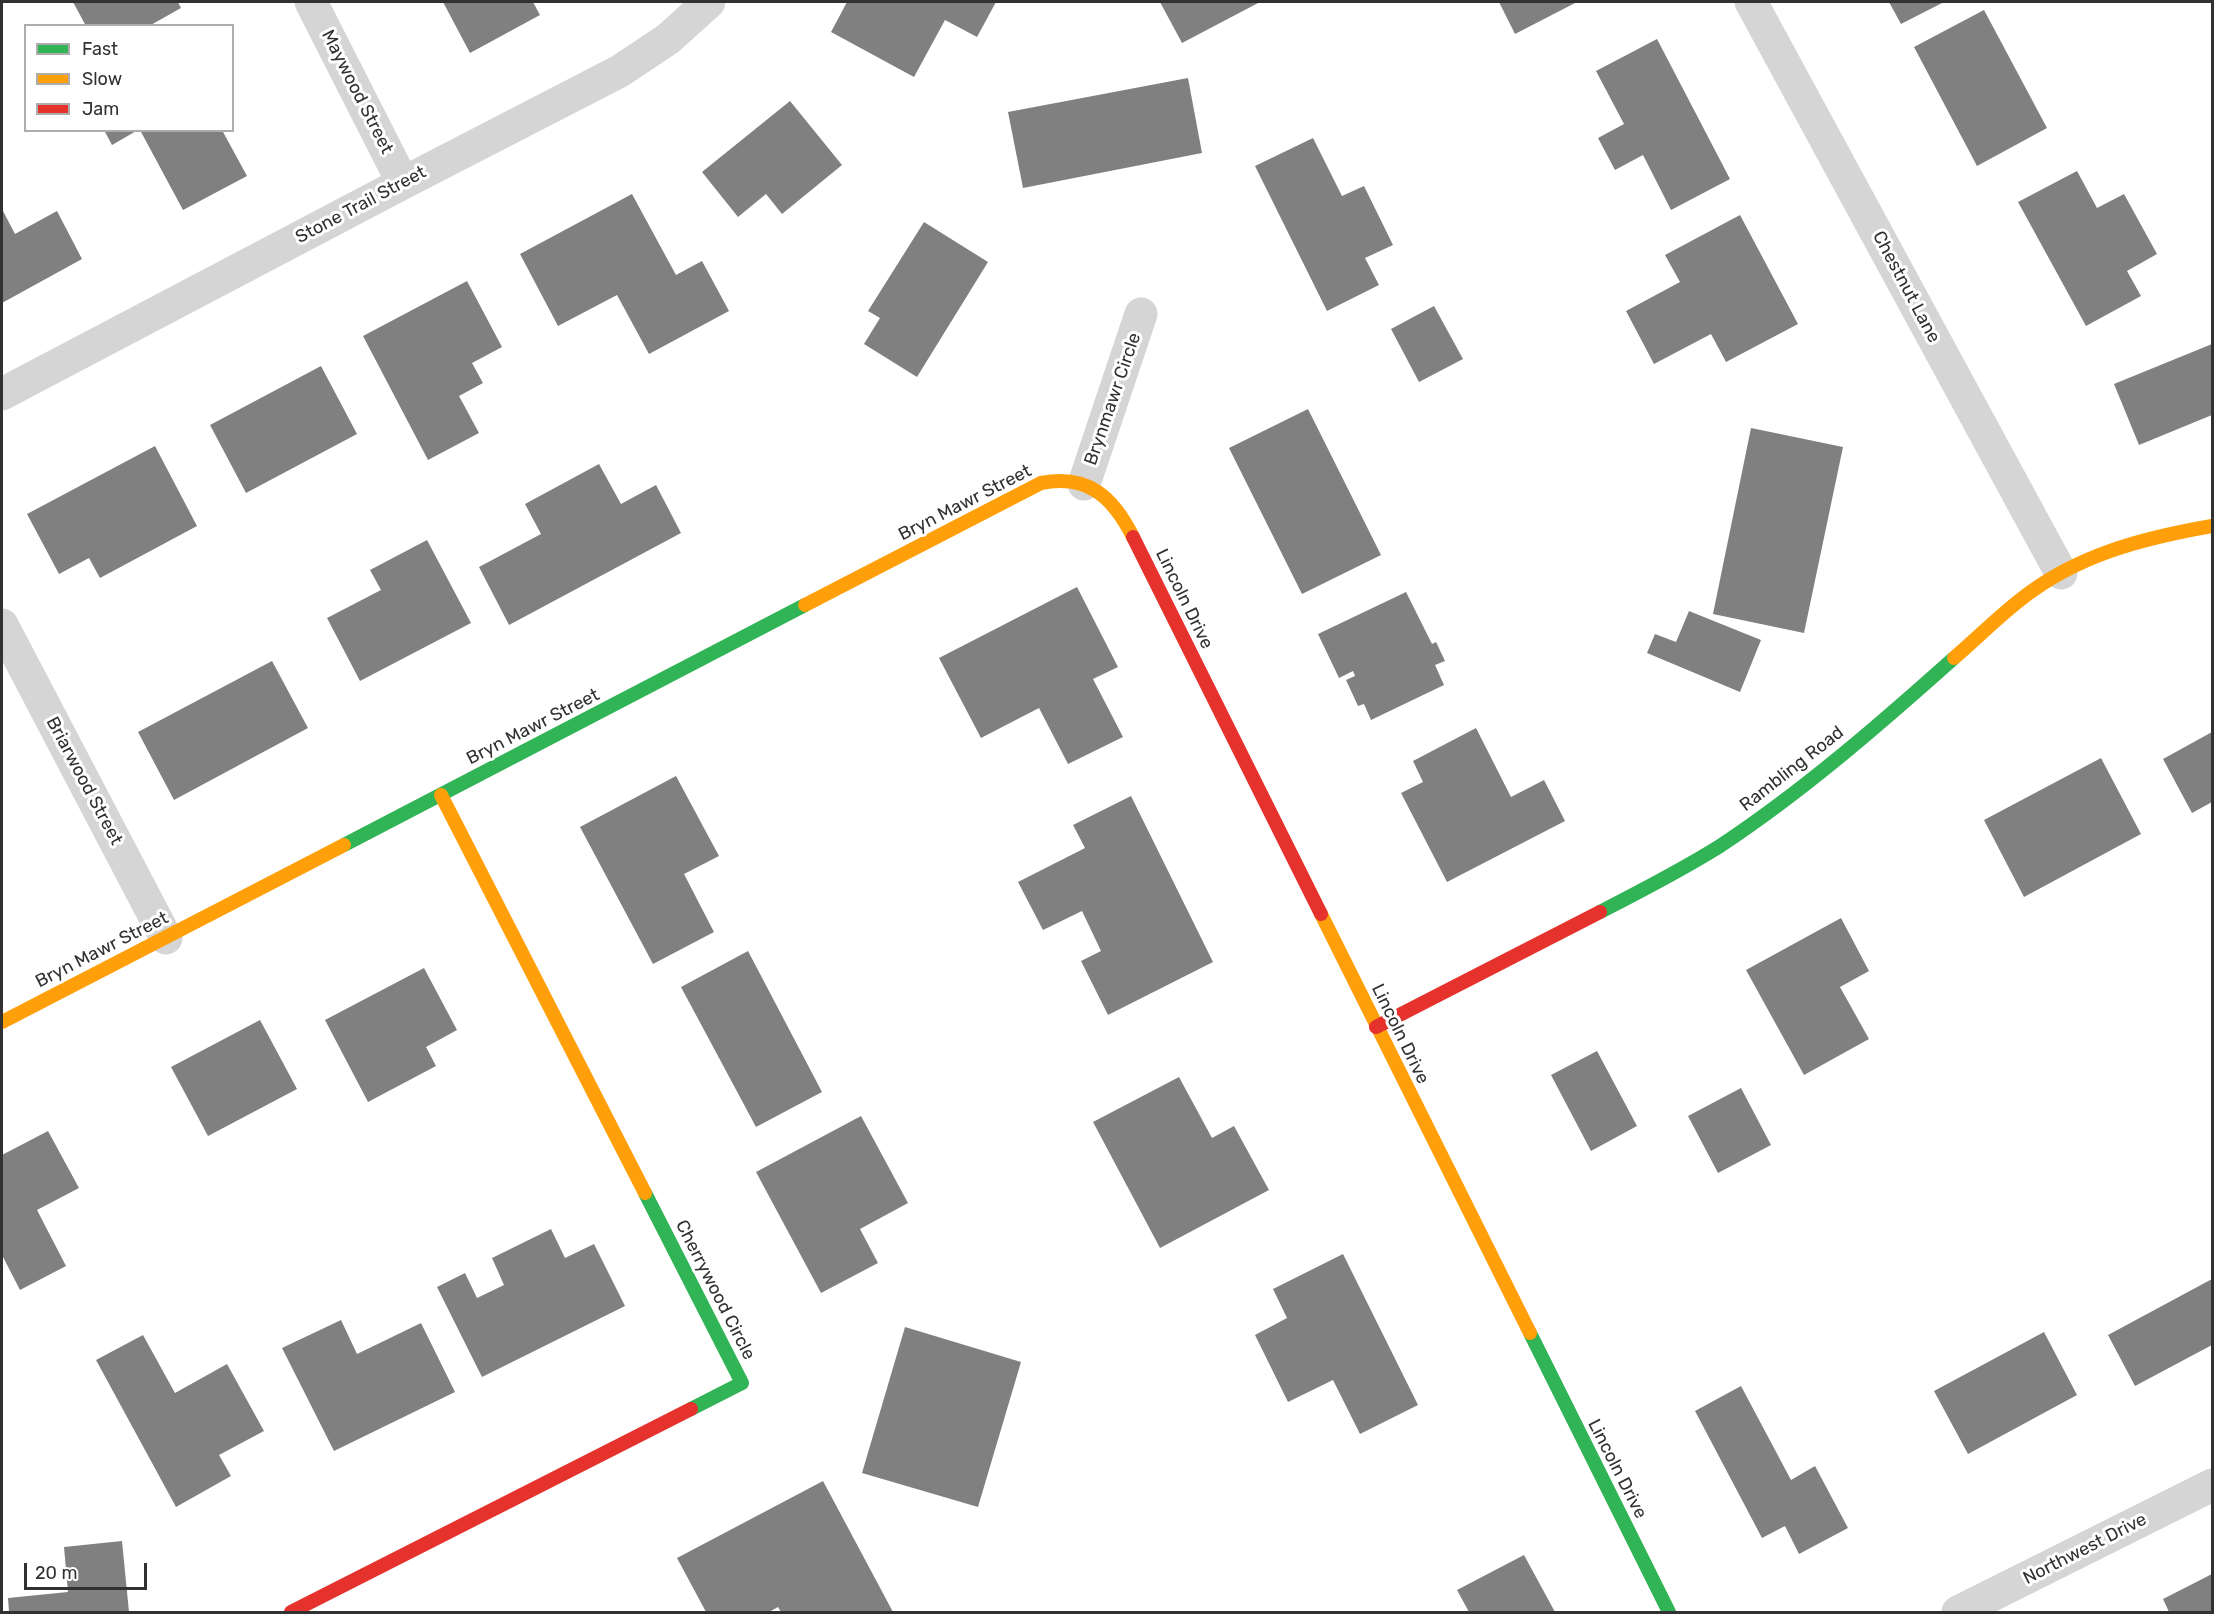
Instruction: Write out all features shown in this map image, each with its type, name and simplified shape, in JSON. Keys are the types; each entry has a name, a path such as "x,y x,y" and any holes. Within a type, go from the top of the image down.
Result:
{"street":[{"name":"Maywood Street","path":"311,2 403,183"},
{"name":"Stone Trail Street","path":"2,394 621,71 668,39 709,2"},
{"name":"Chestnut Lane","path":"1751,2 2061,573"},
{"name":"Brynmawr Circle","path":"1084,484 1142,314"},
{"name":"Bryn Mawr Street","path":"2,1022 1041,483 1057,479 1084,484"},
{"name":"Lincoln Drive","path":"1084,484 1114,504 1126,522 1669,1612"},
{"name":"Rambling Road","path":"1376,1026 1651,886 1719,846 1779,804 1880,724 2021,599 2061,573 2106,551 2157,536 2212,526"},
{"name":"Briarwood Street","path":"2,625 166,938"},
{"name":"Cherrywood Circle","path":"291,1612 742,1383 441,795"},
{"name":"Northwest Drive","path":"1958,1612 2212,1485"}],"building":[{"path":"73,2 178,2 181,8 153,24 85,24"},
{"path":"443,2 533,2 540,15 470,53"},
{"path":"847,2 996,2 977,37 945,20 914,77 831,32"},
{"path":"1160,2 1260,2 1182,43"},
{"path":"1499,2 1577,2 1515,34"},
{"path":"1889,2 1944,2 1901,24"},
{"path":"1984,10 2047,128 1977,166 1914,47"},
{"path":"1657,39 1730,179 1671,210 1643,155 1615,170 1598,138 1624,124 1596,71"},
{"path":"1188,78 1202,153 1023,188 1008,112"},
{"path":"790,101 842,165 782,214 766,194 738,217 702,172"},
{"path":"105,132 135,132 112,145"},
{"path":"141,132 223,132 247,176 183,210"},
{"path":"1313,138 1342,196 1364,186 1393,245 1365,258 1379,285 1327,311 1255,166"},
{"path":"2077,171 2097,208 2124,194 2157,254 2127,271 2141,296 2086,326 2018,202"},
{"path":"632,194 676,275 702,261 729,311 649,354 617,295 558,326 520,254"},
{"path":"2,209 15,234 57,211 82,259 2,303"},
{"path":"1740,215 1798,324 1726,362 1711,334 1654,364 1626,311 1680,282 1665,255"},
{"path":"924,222 988,262 917,377 864,344 880,318 868,311"},
{"path":"467,281 502,347 472,363 483,383 459,396 479,433 428,460 363,336"},
{"path":"1434,306 1463,359 1419,382 1391,329"},
{"path":"2212,344 2212,415 2139,445 2114,384"},
{"path":"321,366 357,434 246,493 210,425"},
{"path":"1308,409 1381,555 1302,594 1229,448"},
{"path":"1751,428 1843,447 1804,633 1713,614"},
{"path":"155,446 197,526 100,578 89,558 59,574 27,514"},
{"path":"599,464 621,504 656,485 681,533 509,625 479,567 541,534 525,504"},
{"path":"427,540 471,623 360,681 327,618 381,590 370,570"},
{"path":"1077,587 1118,667 1093,679 1123,737 1068,764 1039,708 981,738 939,658"},
{"path":"1406,592 1432,644 1436,642 1445,661 1435,665 1444,685 1371,720 1364,704 1358,706 1346,680 1355,676 1353,671 1339,678 1318,634"},
{"path":"1689,611 1761,640 1740,692 1647,653 1655,634 1676,642"},
{"path":"272,661 308,728 174,800 138,732"},
{"path":"1476,728 1511,797 1544,780 1565,821 1447,882 1401,793 1423,782 1413,761"},
{"path":"2212,732 2212,802 2192,813 2163,759"},
{"path":"2101,758 2141,834 2024,897 1984,820"},
{"path":"676,776 719,856 684,874 714,932 653,964 580,827"},
{"path":"1131,796 1213,962 1108,1015 1081,961 1101,951 1082,911 1043,930 1018,882 1085,848 1073,825"},
{"path":"1841,918 1869,971 1840,987 1869,1039 1804,1075 1746,970"},
{"path":"748,951 822,1092 756,1127 681,987"},
{"path":"424,968 457,1030 426,1047 436,1066 368,1102 325,1020"},
{"path":"260,1020 297,1089 208,1136 171,1067"},
{"path":"1597,1051 1637,1126 1591,1151 1551,1075"},
{"path":"1179,1077 1212,1138 1234,1126 1269,1190 1160,1248 1093,1122"},
{"path":"1741,1088 1771,1145 1718,1173 1688,1116"},
{"path":"861,1116 908,1203 860,1229 878,1263 821,1293 756,1172"},
{"path":"48,1131 79,1188 37,1210 66,1266 20,1290 2,1255 2,1155"},
{"path":"551,1229 565,1258 594,1244 625,1306 482,1377 437,1287 465,1273 477,1298 504,1285 492,1258"},
{"path":"1343,1254 1418,1405 1360,1434 1333,1380 1288,1402 1255,1335 1287,1318 1273,1289"},
{"path":"2212,1279 2212,1345 2135,1386 2108,1335"},
{"path":"341,1320 357,1354 421,1323 455,1392 334,1451 282,1348"},
{"path":"905,1327 1021,1362 978,1507 862,1473"},
{"path":"2044,1332 2077,1395 1968,1454 1934,1391"},
{"path":"143,1335 175,1393 227,1364 264,1431 219,1455 231,1476 176,1507 96,1360"},
{"path":"1741,1386 1791,1480 1815,1466 1848,1528 1799,1554 1785,1526 1762,1538 1695,1411"},
{"path":"823,1481 893,1612 781,1612 778,1607 769,1612 706,1612 677,1558"},
{"path":"122,1541 129,1612 9,1612 8,1598 68,1592 64,1547"},
{"path":"1524,1555 1555,1612 1469,1612 1457,1590"},
{"path":"2212,1574 2212,1612 2169,1612 2163,1599"}],"traffic: fast":[{"path":"344,845 805,605"},
{"path":"1600,912 1691,863 1751,825 1840,756 1954,658"},
{"path":"645,1193 742,1383 691,1409"},
{"path":"1530,1333 1669,1612"}],"traffic: slow":[{"path":"805,605 1041,483 1072,482 1097,492 1117,510 1133,537"},
{"path":"1954,658 2020,600 2041,584 2064,571 2087,560 2136,543 2212,526"},
{"path":"441,795 645,1193"},
{"path":"2,1022 344,845"},
{"path":"1321,914 1530,1333"}],"traffic: jam":[{"path":"1133,537 1321,914"},
{"path":"1376,1027 1600,912"},
{"path":"291,1612 691,1409"}]}
